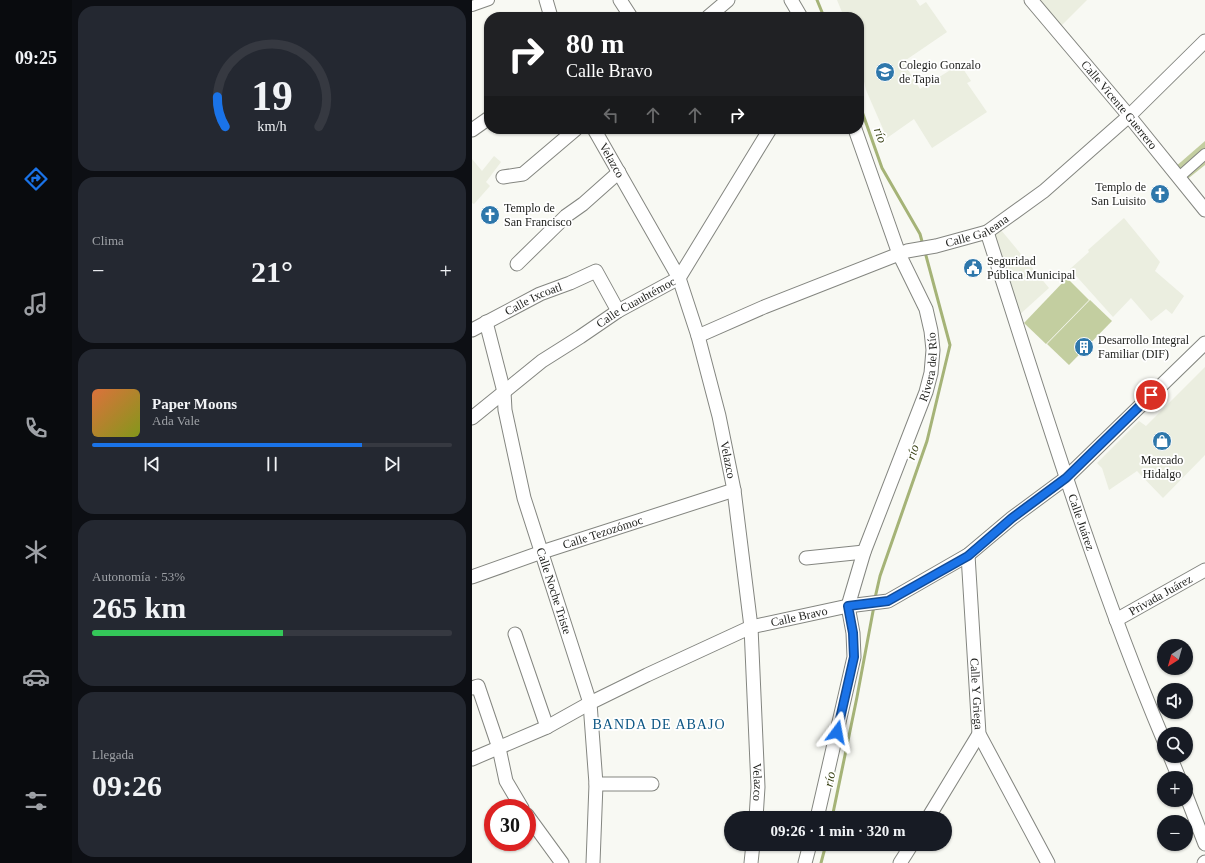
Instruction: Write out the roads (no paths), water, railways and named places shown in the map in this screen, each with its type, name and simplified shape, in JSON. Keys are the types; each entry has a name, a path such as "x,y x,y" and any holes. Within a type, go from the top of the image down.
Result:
{"street":[{"path":"472,6 489,0"},
{"path":"546,0 550,12"},
{"path":"620,0 628,12"},
{"path":"714,12 728,0"},
{"path":"792,0 798,12"},
{"name":"Calle Vicente Guerrero","path":"1032,0 1205,210"},
{"name":"Calle Galeana","path":"698,336 764,306 903,252 936,246 987,232 1044,191 1129,116 1205,41"},
{"path":"472,130 484,122"},
{"path":"503,176 523,174 570,134"},
{"name":"Velazco","path":"597,134 679,278 698,336 718,416 734,490 751,627 758,787 756,811"},
{"name":"Calle Cuauhtémoc","path":"472,418 542,361 618,311 679,278 767,134"},
{"name":"Rivera del Río","path":"850,605 864,552 926,392 931,373 933,350 931,331 926,310 857,134"},
{"path":"1178,178 1205,154"},
{"path":"517,264 566,216 583,204 619,172"},
{"name":"Calle Juárez","path":"987,232 1066,478 1116,620 1158,727"},
{"name":"Calle Ixcoatl","path":"472,330 540,294 570,283 596,271 618,311"},
{"name":"Calle Noche Triste","path":"486,322 504,392 505,410 524,498 590,703 596,784 593,863"},
{"name":"Calle Bravo","path":"472,759 547,727 590,703 647,675 751,627 850,605 888,601 968,556 1012,518 1066,478 1205,343"},
{"name":"Calle Tezozómoc","path":"472,577 542,552 734,490"},
{"path":"806,558 864,552"},
{"name":"Calle Y Griega","path":"968,556 979,734 1048,863"},
{"name":"Privada Juárez","path":"1116,620 1205,570"},
{"path":"819,811 854,657 850,605"},
{"path":"516,634 547,727"},
{"path":"475,687 499,748 506,781 517,799"},
{"path":"932,811 979,734"},
{"path":"596,784 652,784"},
{"path":"1191,807 1205,844"},
{"path":"536,827 562,863"},
{"path":"751,863 752,851"},
{"path":"805,863 808,851"},
{"path":"900,863 908,851"}],"waterway":[{"name":"río","path":"817,0 822,12"},
{"name":"río","path":"864,117 882,168 920,234 923,245"},
{"name":"río","path":"875,598 880,576 927,441 950,345 925,252"},
{"name":"río","path":"833,811 874,606"},
{"name":"río","path":"821,863 824,851"}],"place":[{"name":"Colegio Gonzalo de Tapia","path":"885,72"},
{"name":"Templo de San Luisito","path":"1160,194"},
{"name":"Templo de San Francisco","path":"490,215"},
{"name":"Seguridad Pública Municipal","path":"973,268"},
{"name":"Desarrollo Integral Familiar (DIF)","path":"1084,347"},
{"name":"Mercado Hidalgo","path":"1162,441"}],"district":[{"name":"BANDA DE ABAJO","path":"659,724"}]}
